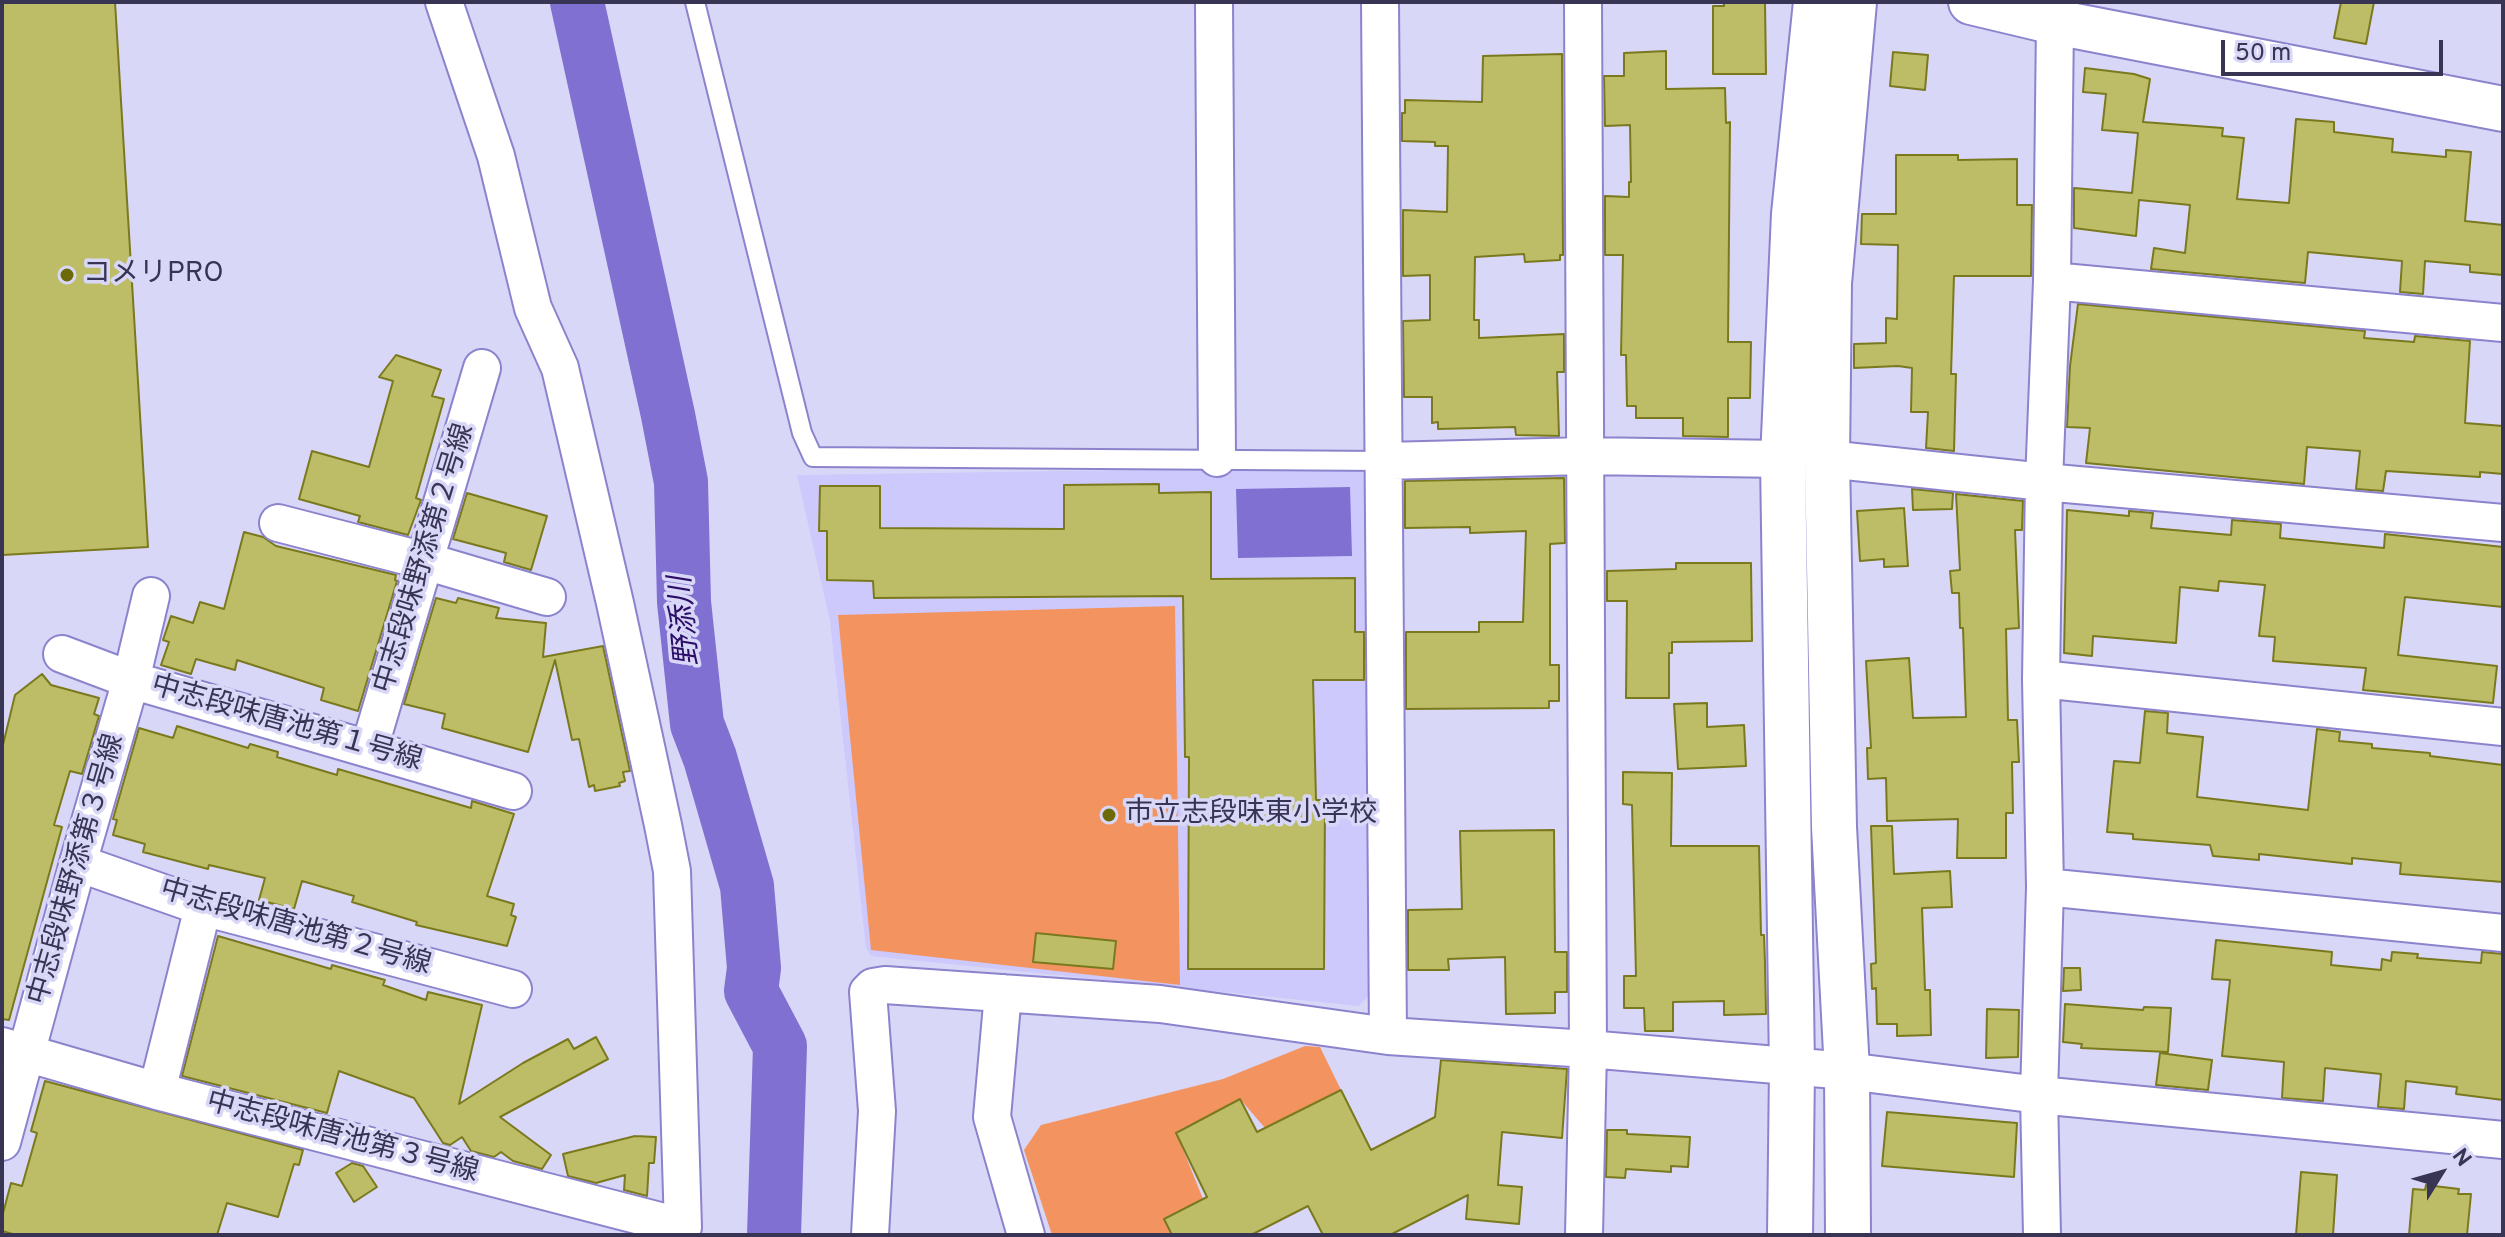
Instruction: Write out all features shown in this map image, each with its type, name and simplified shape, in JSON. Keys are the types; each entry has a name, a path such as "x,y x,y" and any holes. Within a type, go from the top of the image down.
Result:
{"street":[{"path":"444,2 496,156 533,308 560,368 615,603 672,871 681,1231"},
{"path":"1214,2 1217,458"},
{"path":"1380,2 1388,1036"},
{"path":"1583,2 1588,1049 1584,1235"},
{"path":"1790,1235 1792,1068 1783,459 1794,214 1816,2"},
{"path":"1848,1235 1847,1071 1834,827 1827,459 1829,283 1854,2"},
{"path":"1971,2 2056,12 2503,109"},
{"path":"2042,1235 2039,1095 2045,887 2041,679 2056,12"},
{"path":"2052,281 2503,323"},
{"name":"中志段味野添第２号線","path":"369,749 482,368"},
{"path":"1384,461 1586,456 1783,459"},
{"path":"1827,459 2044,482 2503,523"},
{"path":"278,523 547,597"},
{"name":"中志段味野添第３号線","path":"2,1142 14,1050 78,863 131,680 151,596"},
{"name":"中志段味唐池第１号線","path":"62,654 131,680 513,791"},
{"path":"2041,679 2503,727"},
{"name":"中志段味唐池第２号線","path":"78,863 203,907 513,989"},
{"path":"2045,887 2503,933"},
{"path":"157,1091 203,907"},
{"path":"870,1235 877,1111 868,992 873,987 885,985 1160,1004 1388,1036 1847,1071 2039,1095 2503,1140"},
{"path":"1003,993 992,1117 1026,1235"},
{"name":"中志段味唐池第３号線","path":"14,1050 681,1231"}],"lane":[{"path":"695,2 802,433 813,457 1384,461"}],"shaded area":[{"name":"市立志段味東小学校","path":"1130,470 1366,471 1369,995 1359,1006 871,956 866,948 830,621 797,475"},
{"path":"1350,487 1352,556 1238,558 1236,489"},
{"path":"1175,606 1180,985 871,950 838,615"},
{"path":"1305,1046 1320,1047 1341,1090 1265,1128 1240,1099 1176,1132 1203,1199 1164,1218 1172,1235 1052,1235 1024,1150 1041,1125 1223,1079"}],"building":[{"name":"コメリPRO","path":"2,2 115,2 148,547 2,555"},
{"path":"1724,2 1765,2 1766,74 1713,74 1713,6 1724,6"},
{"path":"2341,2 2374,2 2366,44 2334,38"},
{"path":"1666,51 1666,89 1725,88 1726,123 1730,122 1728,342 1751,342 1750,398 1728,398 1728,437 1683,436 1683,418 1636,418 1636,406 1627,406 1626,355 1621,355 1623,255 1605,255 1605,196 1629,197 1630,125 1605,126 1604,76 1624,76 1624,53"},
{"path":"1893,52 1928,55 1925,90 1890,86"},
{"path":"1562,54 1563,255 1560,255 1560,260 1525,262 1524,254 1475,257 1474,320 1479,320 1479,338 1564,334 1564,372 1557,372 1559,436 1516,435 1515,427 1438,429 1438,422 1432,423 1432,397 1404,397 1403,321 1430,320 1430,275 1403,276 1403,210 1447,212 1448,146 1435,146 1435,142 1402,141 1405,100 1482,102 1483,56"},
{"path":"2085,68 2150,79 2143,122 2223,128 2222,136 2244,138 2237,199 2289,203 2296,119 2334,122 2334,132 2393,139 2392,152 2446,157 2446,150 2471,152 2465,221 2503,225 2503,275 2470,272 2470,265 2425,261 2423,294 2400,292 2402,261 2308,252 2305,283 2151,269 2154,248 2185,253 2190,205 2139,200 2136,236 2074,228 2074,188 2132,193 2138,133 2102,130 2106,94 2083,92"},
{"path":"1896,155 1958,155 1958,160 2017,159 2017,205 2032,205 2031,276 1954,276 1951,374 1956,374 1954,451 1926,448 1928,412 1911,412 1912,368 1854,368 1854,344 1886,343 1886,318 1897,319 1898,245 1861,244 1862,214 1896,214"},
{"path":"2078,304 2365,331 2364,338 2414,342 2415,336 2470,341 2465,423 2503,426 2503,474 2480,472 2480,477 2386,471 2383,491 2356,489 2360,451 2307,447 2304,484 2086,463 2090,428 2067,427 2070,366"},
{"path":"396,355 441,370 432,396 444,399 416,498 421,500 408,535 358,522 360,516 299,499 312,451 369,467 393,381 379,377"},
{"path":"1564,478 1565,543 1550,544 1550,665 1559,665 1559,701 1549,701 1549,708 1406,709 1406,632 1479,632 1479,622 1523,622 1526,531 1470,533 1470,527 1405,528 1405,481"},
{"path":"1159,484 1159,493 1211,492 1211,579 1355,578 1355,632 1364,632 1364,680 1313,680 1316,800 1325,800 1324,969 1188,969 1189,757 1185,757 1183,596 874,598 873,581 827,580 827,531 819,531 820,486 880,486 880,528 1064,529 1064,485"},
{"path":"1912,489 1953,493 1952,509 1913,510"},
{"path":"467,493 547,516 531,570 504,562 506,553 453,539"},
{"path":"1956,494 2023,501 2022,530 2015,530 2019,628 2006,629 2008,720 2017,720 2019,762 2012,762 2013,813 2006,813 2006,858 1957,858 1958,819 1887,821 1886,778 1868,779 1867,748 1871,748 1866,661 1909,658 1913,718 1966,717 1963,628 1960,628 1959,593 1952,593 1950,571 1960,570"},
{"path":"1904,508 1908,566 1884,567 1884,559 1860,561 1857,511"},
{"path":"2067,510 2129,516 2129,511 2153,513 2151,528 2231,535 2232,520 2281,524 2280,538 2384,548 2385,534 2503,547 2503,607 2405,597 2398,655 2497,666 2493,703 2363,690 2366,668 2273,661 2275,637 2259,636 2265,585 2219,581 2218,591 2180,587 2176,643 2093,636 2092,656 2064,653"},
{"path":"244,532 263,537 276,546 396,575 397,581 358,711 321,700 324,688 237,660 235,670 196,659 191,674 161,665 169,642 163,640 171,616 193,623 200,602 224,609"},
{"path":"1676,563 1751,563 1752,641 1672,642 1672,653 1669,653 1669,698 1626,698 1627,601 1607,601 1607,571 1676,569"},
{"path":"436,598 456,603 458,598 499,608 496,618 546,623 543,657 603,646 630,771 623,772 625,781 619,783 620,786 595,791 594,785 589,787 579,739 572,740 555,660 528,752 442,728 445,714 404,704"},
{"path":"42,674 51,685 99,698 94,714 99,716 82,774 70,771 54,825 62,827 9,1020 2,1019 2,749 15,695"},
{"path":"1707,703 1707,727 1744,725 1746,766 1678,769 1674,704"},
{"path":"2145,711 2168,713 2167,733 2203,737 2197,797 2308,810 2317,729 2340,732 2339,741 2372,744 2372,748 2430,753 2430,756 2503,765 2503,882 2400,874 2401,863 2352,858 2352,864 2259,854 2259,860 2213,856 2210,845 2133,839 2133,834 2107,832 2114,761 2140,763"},
{"path":"177,726 248,748 250,744 278,752 277,757 337,775 338,769 471,808 472,801 514,814 487,896 514,904 511,915 516,917 507,946 416,925 417,922 352,902 354,896 302,881 294,909 259,900 265,878 209,865 208,869 143,852 145,844 113,835 117,820 113,819 139,728 173,738"},
{"path":"1623,772 1672,773 1671,846 1759,846 1766,1014 1724,1015 1724,1001 1673,1002 1673,1031 1645,1031 1644,1008 1624,1008 1624,976 1636,976 1632,805 1623,804"},
{"path":"1871,826 1892,826 1894,874 1950,871 1952,907 1922,908 1925,990 1930,990 1931,1035 1897,1036 1897,1024 1877,1024 1876,988 1872,989 1871,964 1876,963"},
{"path":"1554,830 1555,952 1567,952 1567,992 1555,992 1555,1013 1506,1014 1505,957 1448,959 1449,970 1408,970 1408,910 1462,909 1460,831"},
{"path":"1036,933 1116,941 1113,969 1033,962"},
{"path":"218,936 331,969 332,965 385,980 383,985 426,1000 428,992 482,1005 459,1104 523,1063 568,1039 574,1049 596,1037 608,1059 500,1117 551,1155 542,1169 513,1161 501,1152 494,1157 471,1151 462,1137 450,1145 443,1143 414,1098 339,1071 327,1113 182,1076"},
{"path":"2216,940 2332,952 2331,965 2381,970 2382,959 2391,961 2392,952 2418,954 2417,958 2481,963 2482,952 2503,954 2503,1100 2456,1094 2457,1087 2406,1081 2404,1109 2378,1107 2381,1074 2325,1068 2323,1101 2282,1098 2284,1062 2222,1056 2230,980 2212,979"},
{"path":"2064,968 2080,968 2081,990 2063,991"},
{"path":"2065,1004 2143,1010 2144,1007 2171,1008 2168,1052 2081,1048 2082,1044 2063,1042"},
{"path":"1987,1009 2019,1010 2018,1057 1986,1058"},
{"path":"2160,1053 2212,1060 2208,1090 2156,1085"},
{"path":"1441,1060 1567,1069 1562,1138 1502,1132 1498,1185 1522,1187 1519,1224 1466,1219 1468,1195 1390,1235 1323,1235 1308,1206 1251,1235 1172,1235 1164,1219 1207,1197 1176,1133 1240,1099 1257,1132 1341,1090 1371,1150 1435,1117"},
{"path":"45,1081 303,1150 299,1165 294,1164 278,1217 227,1203 217,1235 16,1235 2,1231 2,1217 11,1183 22,1186 37,1133 31,1131"},
{"path":"1887,1112 2017,1123 2014,1177 1882,1166"},
{"path":"1607,1130 1690,1137 1688,1167 1671,1166 1671,1172 1626,1169 1625,1178 1606,1177"},
{"path":"635,1136 656,1137 654,1163 649,1163 647,1196 624,1190 625,1175 596,1183 568,1176 563,1154"},
{"path":"352,1163 363,1166 377,1187 354,1202 336,1173"},
{"path":"2301,1172 2337,1175 2333,1235 2296,1235"},
{"path":"2426,1185 2459,1189 2458,1194 2471,1194 2467,1235 2409,1235 2413,1189 2425,1190"}],"waterway":[{"name":"野添川","path":"577,2 681,482 684,602 697,724 747,886 754,968 751,991 780,1046 774,1235"}],"place":[{"name":"コメリPRO","path":"67,275"},
{"name":"市立志段味東小学校","path":"1109,815"}]}
